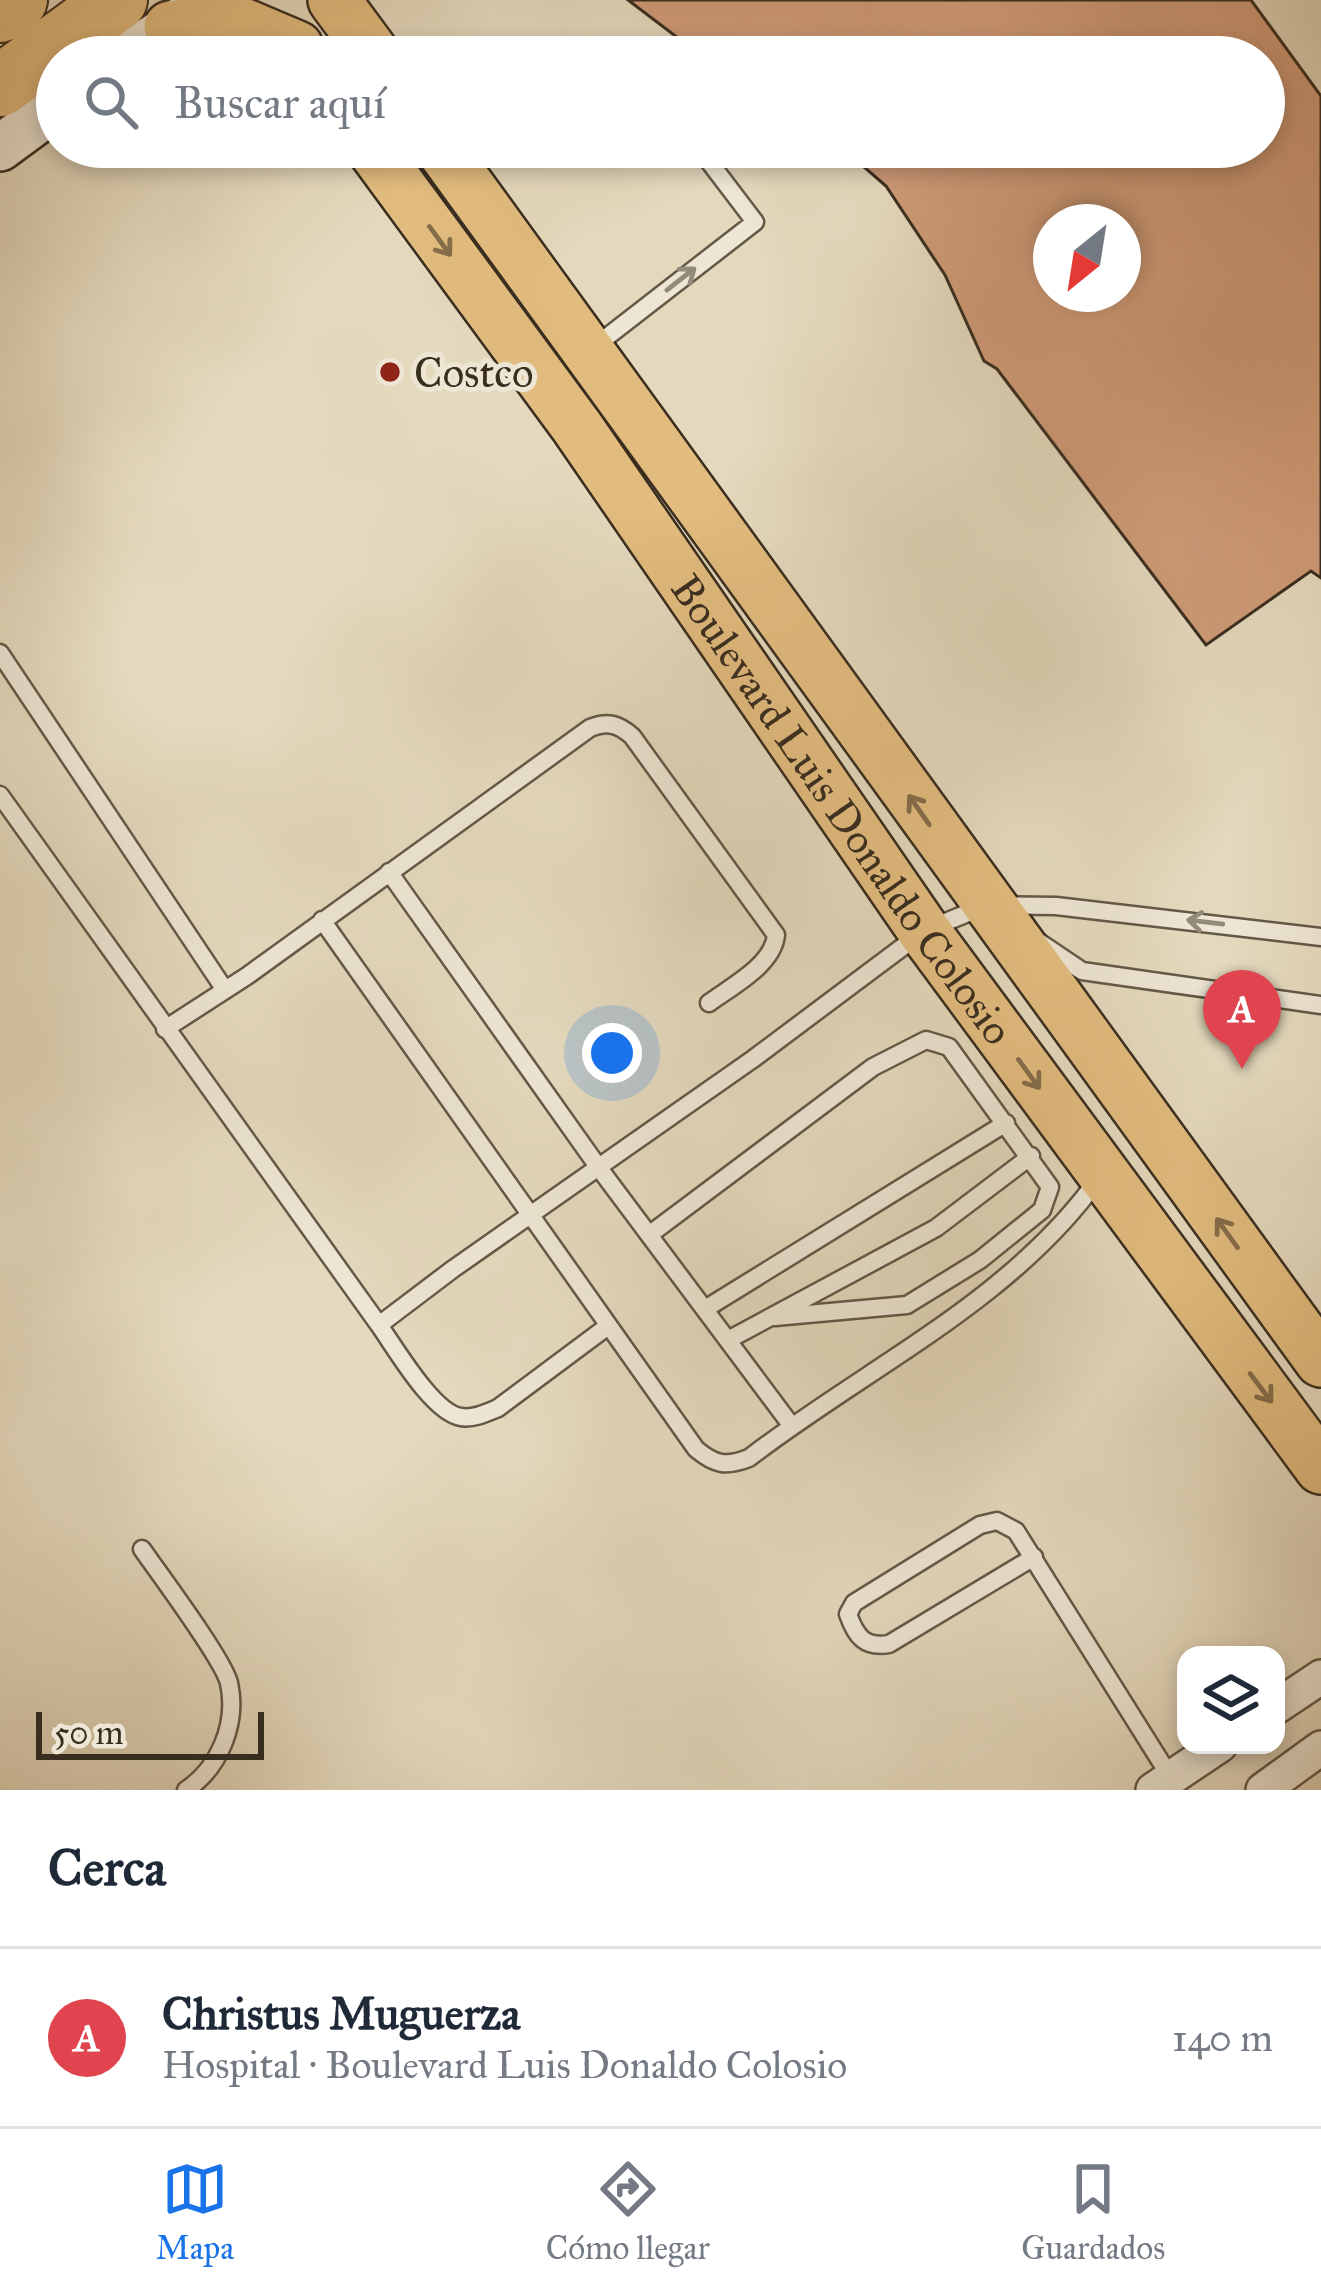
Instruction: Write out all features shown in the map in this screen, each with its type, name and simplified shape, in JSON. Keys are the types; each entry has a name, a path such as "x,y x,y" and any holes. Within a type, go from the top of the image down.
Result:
{"highway":[{"path":"0,12 16,0"},
{"path":"0,86 36,72"}],"main road":[{"path":"264,0 290,36"},
{"path":"157,13 230,19 267,36"},
{"name":"Boulevard Luis Donaldo Colosio","path":"387,168 578,427 924,931 1321,1468"},
{"name":"Boulevard Luis Donaldo Colosio","path":"455,168 1321,1361"},
{"path":"578,427 629,449 733,598 761,615 779,613"}],"street":[{"path":"124,36 157,13 213,0"},
{"path":"0,148 36,121"},
{"path":"1285,1701 1321,1677"},
{"path":"1263,1790 1321,1748"},
{"path":"1162,1784 1207,1754"}],"lane":[{"path":"589,352 755,222 714,168"},
{"path":"0,653 225,990"},
{"path":"165,1029 603,723 620,726 646,755 776,935 774,948 763,962 709,1004"},
{"path":"0,796 435,1402 458,1418 498,1408 608,1326"},
{"path":"389,872 599,1168 791,1425"},
{"path":"987,905 1082,971 1321,1005"},
{"path":"379,1325 924,931 987,905 1080,907 1321,937"},
{"path":"322,920 696,1449 713,1463 734,1464 749,1458 1008,1277 1072,1216 1102,1173"},
{"path":"649,1235 873,1067 926,1040 949,1047 1050,1187 1042,1210 980,1260 907,1305 776,1317"},
{"path":"705,1309 1006,1123"},
{"path":"728,1340 936,1228 1031,1156"},
{"path":"1034,1557 890,1643 874,1646 861,1640 848,1614 854,1604 980,1525 1006,1523 1034,1557 1162,1784"},
{"path":"142,1549 228,1680 231,1719 226,1740 201,1780 186,1790"}],"building":[{"path":"628,0 1251,0 1277,36 675,36"},
{"path":"1285,47 1321,96 1321,578 1311,571 1206,645 997,369 984,361 945,275 886,186 865,168 1285,168"}],"place":[{"name":"Costco","path":"390,372"},
{"name":"Christus Muguerza","path":"1242,1069"}]}
